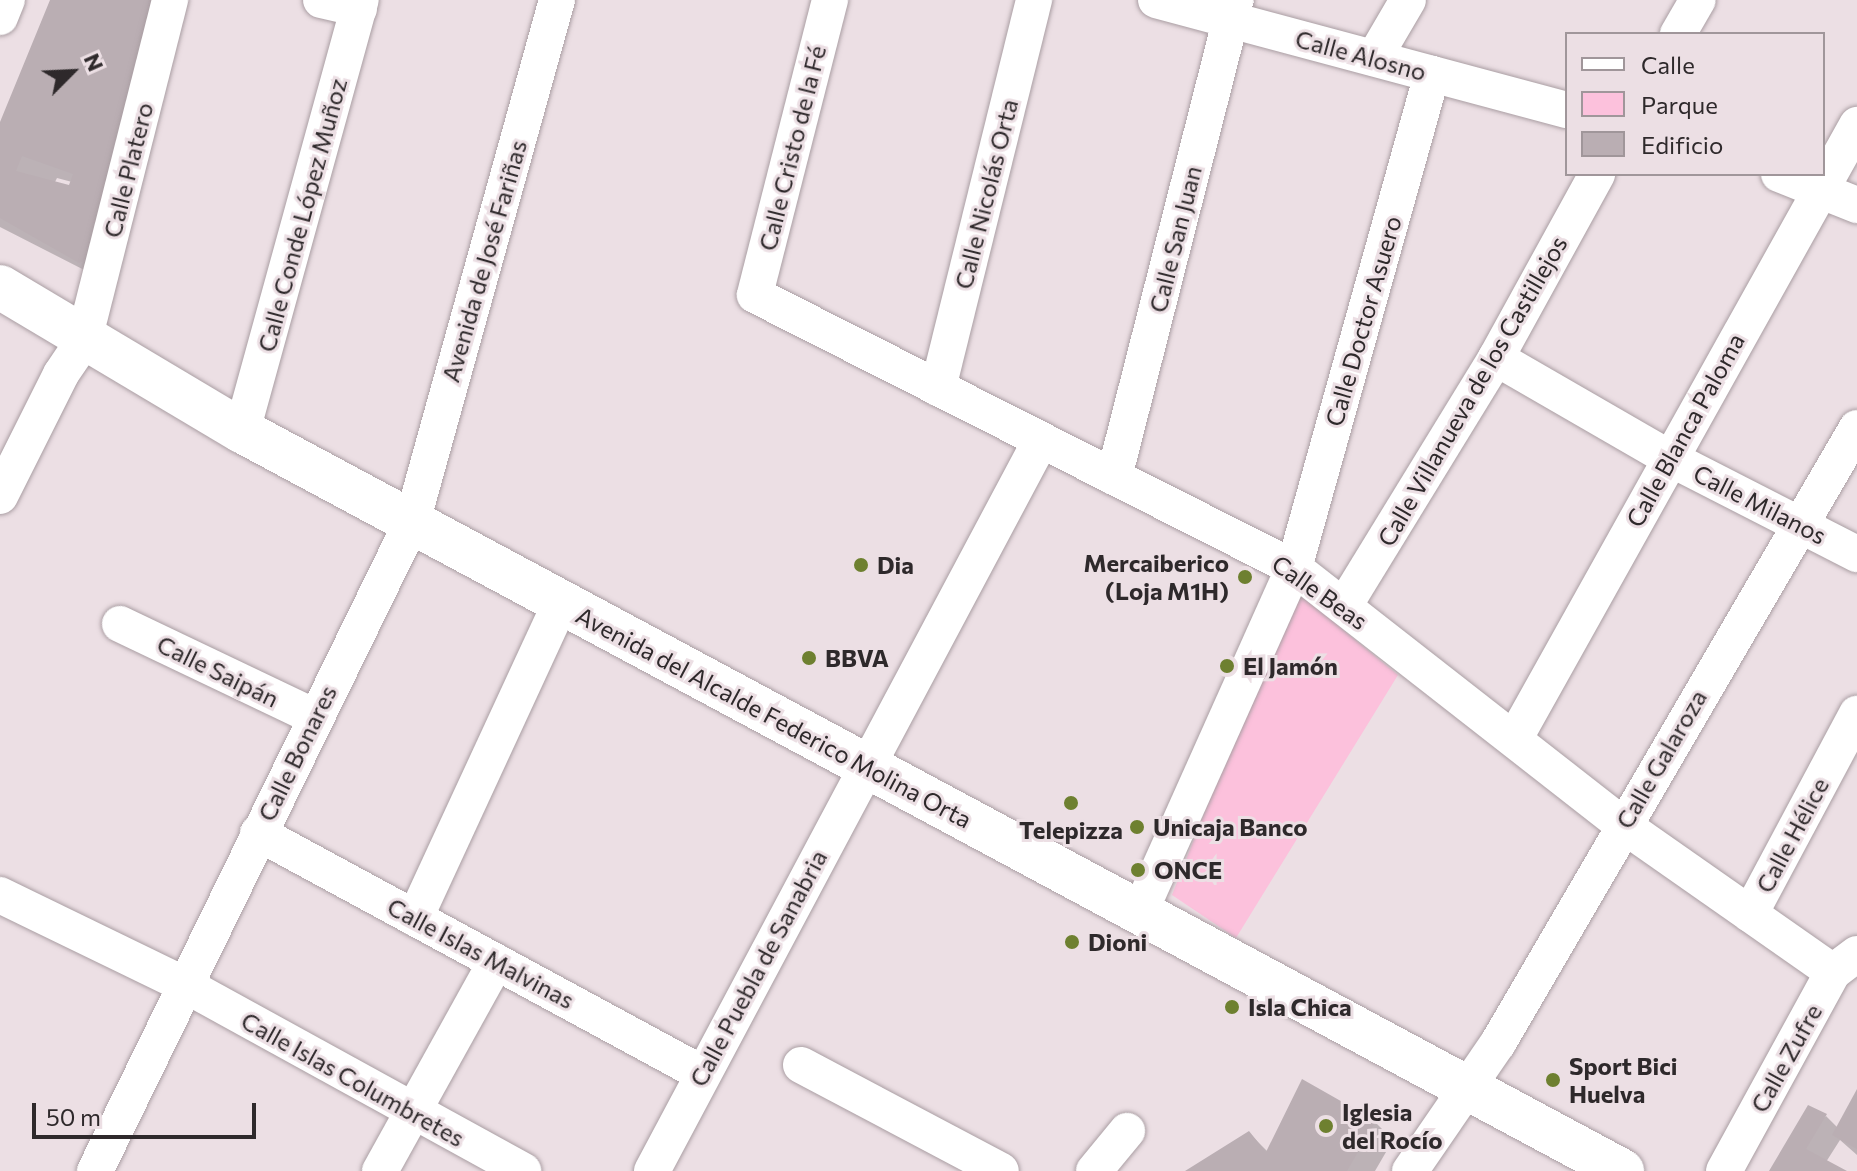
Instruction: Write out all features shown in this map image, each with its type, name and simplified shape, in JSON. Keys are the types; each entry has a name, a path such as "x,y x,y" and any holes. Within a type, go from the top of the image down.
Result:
{"main road":[{"name":"Avenida del Alcalde Federico Molina Orta","path":"0,287 84,340 242,431 1467,1091"},
{"name":"Avenida del Alcalde Federico Molina Orta","path":"0,300 84,340"},
{"path":"1467,1091 1595,1171"},
{"path":"1467,1091 1622,1171"}],"street":[{"path":"0,17 7,0"},
{"name":"Calle Platero","path":"0,496 61,374 84,340 170,0"},
{"path":"321,0 360,5"},
{"name":"Avenida de José Fariñas","path":"412,522 557,0"},
{"name":"Calle Cristo de la Fé","path":"755,295 830,0"},
{"name":"Calle Nicolás Orta","path":"938,388 1034,0"},
{"name":"Calle Alosno","path":"1156,0 1234,10 1374,58 1565,109"},
{"path":"1374,58 1408,0"},
{"path":"1679,32 1698,0"},
{"name":"Calle Conde López Muñoz","path":"242,431 360,5"},
{"name":"Calle San Juan","path":"1114,477 1234,10"},
{"name":"Calle Doctor Asuero","path":"1139,914 1294,568 1432,74"},
{"name":"Calle Blanca Paloma","path":"1516,736 1857,125"},
{"name":"Calle Villanueva de los Castillejos","path":"1344,606 1496,358 1596,176"},
{"path":"1785,176 1820,187 1857,205"},
{"name":"Calle Beas","path":"755,295 1294,568 1516,736 1623,825 1750,914 1845,963"},
{"name":"Calle Milanos","path":"1496,358 1669,458 1857,554"},
{"name":"Calle Galaroza","path":"1410,1171 1467,1091 1798,522 1857,428"},
{"name":"Calle Puebla de Sanabria","path":"652,1171 1041,440"},
{"name":"Calle Bonares","path":"95,1171 412,522"},
{"path":"415,918 561,602"},
{"name":"Calle Saipán","path":"120,624 315,717"},
{"name":"Calle Hélice","path":"1750,914 1857,714"},
{"name":"Calle Islas Malvinas","path":"258,833 703,1074"},
{"name":"Calle Islas Columbretes","path":"0,895 185,985 412,1114 523,1171"},
{"path":"380,1171 496,962"},
{"name":"Calle Zufre","path":"1724,1171 1845,963"},
{"path":"801,1065 988,1167"},
{"path":"1094,1171 1127,1131"}],"green space":[{"path":"1293,589 1398,675 1236,938 1172,895"}],"building":[{"path":"50,0 154,0 95,256 79,263 0,218 0,122","holes":["22,156 73,174 69,185 16,171"]},
{"name":"Iglesia del Rocío","path":"1302,1079 1376,1121 1347,1171 1185,1171 1249,1131 1266,1152"},
{"path":"1857,1089 1857,1149 1832,1135"},
{"path":"1808,1105 1827,1114 1806,1149 1847,1171 1769,1171"}],"place":[{"name":"Dia","path":"861,565"},
{"name":"Mercaiberico (Loja M1H)","path":"1245,577"},
{"name":"BBVA","path":"809,658"},
{"name":"El Jamón","path":"1227,666"},
{"name":"Telepizza","path":"1071,803"},
{"name":"Unicaja Banco","path":"1137,827"},
{"name":"ONCE","path":"1138,870"},
{"name":"Dioni","path":"1072,942"},
{"name":"Isla Chica","path":"1232,1007"},
{"name":"Sport Bici Huelva","path":"1553,1080"},
{"name":"Iglesia del Rocío","path":"1326,1126"}]}
